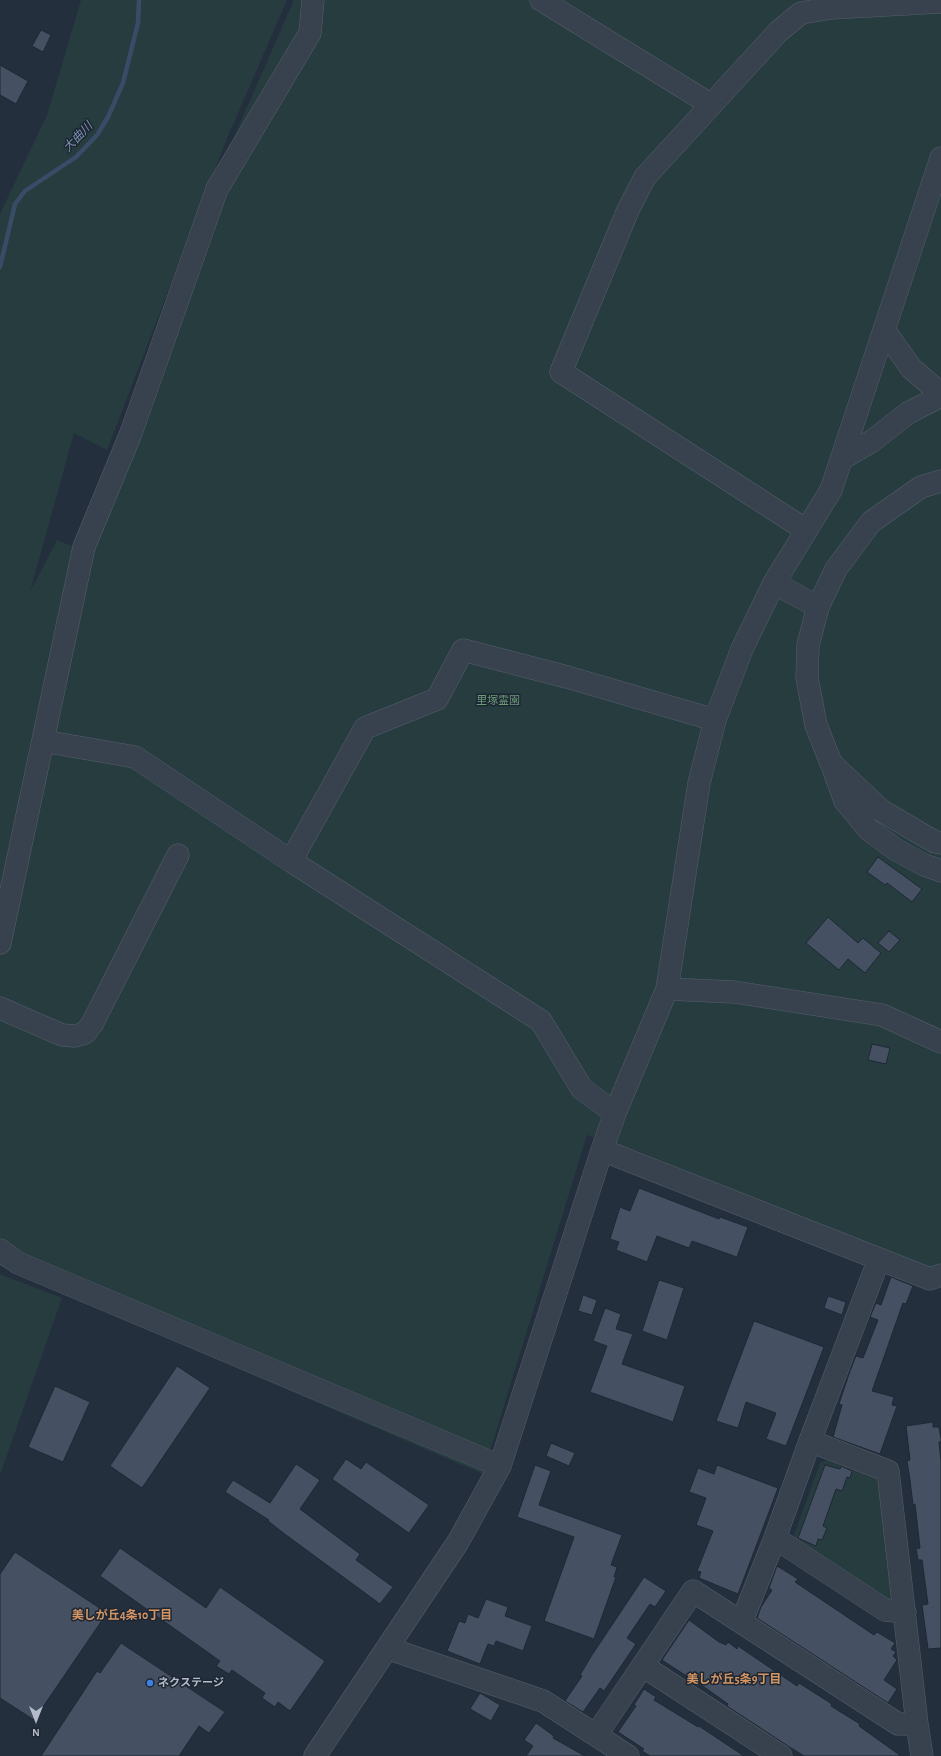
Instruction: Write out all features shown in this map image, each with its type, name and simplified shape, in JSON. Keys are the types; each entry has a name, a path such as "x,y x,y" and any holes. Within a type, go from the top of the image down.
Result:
{"street":[{"path":"0,943 84,547 131,433 217,189 310,32 313,0"},
{"path":"546,1 710,104"},
{"path":"806,530 561,372 628,210 645,178 710,104 779,32 801,13 831,8 941,2"},
{"path":"315,1756 458,1542 500,1466 602,1150 615,1113 666,989 700,783 715,720 742,649 774,583 831,490 843,458 941,158"},
{"path":"843,458 872,441 908,413 941,395 911,368 885,331"},
{"path":"831,763 882,811 938,843 932,868 895,849 869,830 845,801 816,725 807,678 808,645 818,607 836,569 871,522 922,487 941,481"},
{"path":"774,583 818,607"},
{"path":"291,861 365,728 437,699 464,650 566,677 715,720"},
{"path":"43,741 135,757 291,861 541,1021 582,1089 615,1113"},
{"path":"0,1008 62,1035 75,1036 85,1033 92,1024 178,855"},
{"path":"666,989 734,992 882,1015 941,1042"},
{"path":"602,1150 879,1258 935,1277"},
{"path":"0,1250 18,1263 500,1466"},
{"path":"742,1622 775,1538 879,1258"},
{"path":"810,1441 888,1471 922,1756"},
{"path":"775,1538 885,1610 905,1612"},
{"path":"596,1736 693,1590 898,1724 917,1724"},
{"path":"387,1648 543,1701 628,1756"},
{"path":"643,1666 781,1756"}],"green space":[{"name":"里塚霊園","path":"81,0 287,0 226,141 107,450 74,433 30,592 57,540 82,550 216,178 294,0 941,0 941,1274 635,1150 587,1135 483,1474 0,1266 0,214 47,115"},
{"path":"0,1274 62,1298 0,1475"},
{"path":"826,1460 881,1481 896,1597 887,1602 796,1544 794,1535 820,1463"}],"building":[{"path":"41,30 51,35 43,52 32,46"},
{"path":"0,65 28,81 16,104 0,95"},
{"path":"878,857 922,889 912,902 887,883 885,885 867,872"},
{"path":"828,917 858,943 863,938 881,953 865,973 848,959 839,970 806,943"},
{"path":"889,931 900,940 889,952 878,943"},
{"path":"872,1044 890,1048 886,1064 868,1060"},
{"path":"639,1188 719,1219 720,1217 748,1227 737,1257 692,1241 689,1248 657,1236 647,1262 616,1250 619,1242 610,1239 620,1207 630,1211"},
{"path":"891,1277 913,1286 906,1304 903,1303 872,1391 894,1397 892,1405 897,1406 880,1454 833,1437 842,1405 839,1404 850,1371 856,1356 863,1358 878,1320 870,1317 876,1303 881,1305"},
{"path":"659,1280 684,1288 667,1340 642,1331"},
{"path":"583,1295 597,1300 592,1315 578,1311"},
{"path":"828,1296 846,1302 842,1315 824,1308"},
{"path":"605,1308 621,1314 616,1329 633,1334 622,1364 685,1386 673,1422 590,1392 607,1346 593,1341"},
{"path":"754,1321 824,1347 786,1446 766,1439 776,1413 746,1402 738,1428 716,1421"},
{"path":"177,1366 210,1388 142,1488 110,1466"},
{"path":"55,1386 90,1402 63,1462 28,1447"},
{"path":"933,1422 933,1427 939,1427 941,1439 941,1442 939,1442 941,1461 941,1648 928,1649 922,1605 928,1604 922,1560 918,1560 916,1549 920,1548 915,1504 913,1505 907,1461 910,1460 906,1426"},
{"path":"551,1443 575,1453 569,1466 546,1456"},
{"path":"346,1459 361,1469 366,1462 429,1505 409,1533 332,1479"},
{"path":"296,1464 320,1480 300,1509 360,1554 356,1560 393,1587 380,1604 286,1535 268,1521 269,1520 225,1492 233,1480 270,1503"},
{"path":"535,1465 551,1471 539,1505 622,1535 611,1565 617,1567 614,1577 616,1577 594,1639 544,1621 574,1537 517,1517"},
{"path":"717,1465 778,1488 738,1594 699,1578 701,1572 697,1571 713,1531 696,1525 706,1498 689,1492 698,1468 714,1474"},
{"path":"825,1465 840,1469 841,1466 852,1471 850,1478 847,1477 842,1491 836,1489 823,1526 827,1528 822,1540 818,1539 816,1546 798,1538"},
{"path":"120,1548 206,1608 220,1587 325,1661 290,1711 278,1702 275,1707 262,1698 265,1693 232,1670 229,1674 216,1666 220,1661 100,1576"},
{"path":"15,1552 107,1613 34,1720 0,1698 0,1574"},
{"path":"777,1566 798,1579 795,1582 874,1635 877,1632 895,1643 891,1649 896,1652 893,1656 897,1660 884,1680 897,1689 888,1703 757,1618 761,1607 772,1590 769,1588"},
{"path":"644,1577 666,1591 655,1607 650,1604 627,1638 636,1644 604,1691 600,1688 583,1712 565,1701 582,1676 580,1675 592,1655"},
{"path":"486,1599 508,1607 505,1616 532,1626 523,1651 496,1641 494,1646 488,1644 480,1664 447,1651 459,1621 465,1623 468,1614 478,1618"},
{"path":"689,1620 719,1642 726,1645 728,1642 737,1649 738,1646 797,1686 799,1683 832,1704 831,1706 860,1724 859,1726 901,1756 804,1756 788,1746 727,1706 728,1704 700,1684 698,1687 686,1679 688,1677 662,1660"},
{"path":"121,1643 225,1712 209,1733 199,1726 179,1756 41,1756 97,1671 100,1673"},
{"path":"644,1689 656,1697 654,1700 698,1727 699,1726 744,1756 650,1756 642,1751 644,1749 618,1732 636,1706 634,1705"},
{"path":"480,1693 500,1705 491,1721 470,1709"},
{"path":"536,1723 554,1736 553,1738 585,1756 526,1756 533,1746 524,1740"}],"waterway":[{"name":"大曲川","path":"0,267 15,204 25,191 76,157 97,135 108,117 123,83 138,23 139,0"}],"place":[{"name":"ネクステージ","path":"150,1683"}],"district":[{"name":"美しが丘4条10丁目","path":"122,1615"},
{"name":"美しが丘5条9丁目","path":"734,1679"}]}
